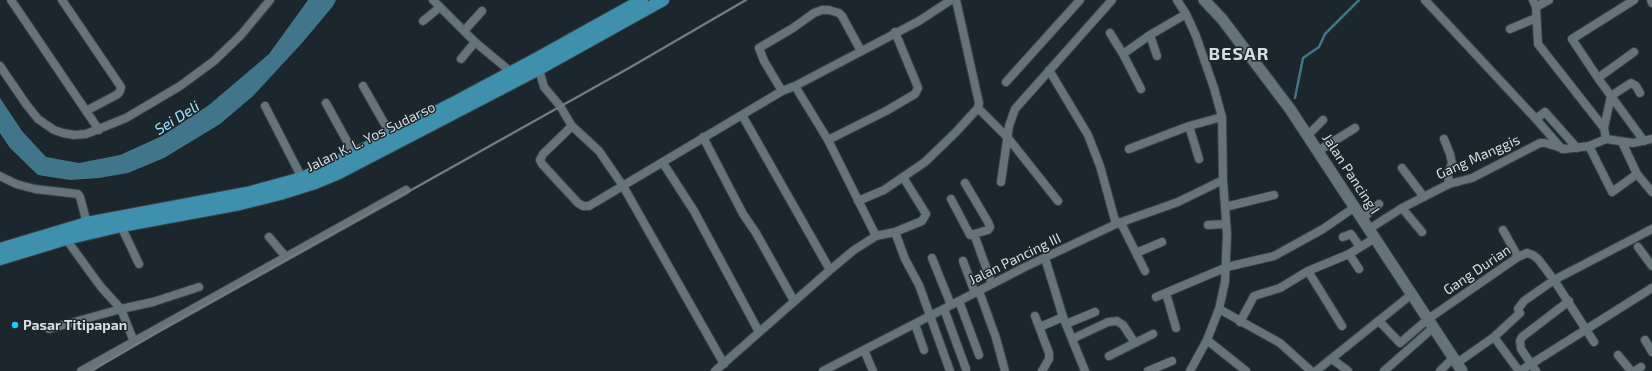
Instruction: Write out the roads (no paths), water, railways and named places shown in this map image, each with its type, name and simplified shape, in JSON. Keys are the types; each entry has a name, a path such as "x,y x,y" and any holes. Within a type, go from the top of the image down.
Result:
{"highway":[{"name":"Jalan K. L. Yos Sudarso","path":"1,254 87,222 247,193 302,178 354,154 510,72 537,64 642,0"},
{"name":"Jalan K. L. Yos Sudarso","path":"1,254 120,226 240,204 315,183 339,173 537,64 662,0"}],"main road":[{"name":"Jalan Pancing I","path":"1204,0 1222,19 1267,77 1308,135 1458,364"}],"street":[{"path":"11,0 99,130"},
{"path":"62,0 121,87 118,94 86,111"},
{"path":"0,66 38,119 54,130 74,135 86,134 126,118 152,104 180,86 214,61 241,35 270,0"},
{"path":"433,0 475,42 510,72"},
{"path":"572,126 543,154 540,160 572,197 583,206 589,206 782,91 796,86 895,32 930,15 951,0"},
{"path":"858,201 884,190 925,162 955,134 978,108 979,103 956,0"},
{"path":"1006,82 1080,0"},
{"path":"1001,182 1009,126 1015,109 1112,0"},
{"path":"1177,0 1186,14 1214,88 1222,118 1223,177 1226,224 1227,267 1219,309 1207,340 1190,371"},
{"path":"1425,0 1562,149"},
{"path":"1549,0 1535,4 1538,44 1604,128"},
{"path":"1634,0 1572,39 1611,96 1648,140"},
{"path":"424,21 440,8"},
{"path":"782,91 764,60 759,48 793,28 814,13 822,10 828,10 839,13 861,51"},
{"path":"464,31 482,11"},
{"path":"1123,54 1150,35 1186,14"},
{"path":"1510,30 1536,18"},
{"path":"828,140 916,94 918,88 917,85 895,32"},
{"path":"1110,33 1123,54 1141,89"},
{"path":"1150,35 1157,56"},
{"path":"461,59 475,42"},
{"path":"1598,78 1634,52"},
{"path":"537,64 544,87 560,106 572,126 599,151 623,186 724,364"},
{"path":"1049,70 1088,135 1100,166 1110,206 1145,271"},
{"path":"1640,93 1636,86 1631,83 1611,96 1604,128 1606,139 1622,142 1648,140"},
{"path":"363,86 391,135"},
{"path":"796,86 828,140 876,236"},
{"path":"326,103 354,154"},
{"path":"264,106 302,178"},
{"path":"978,108 1008,138 1058,201"},
{"path":"1536,119 1545,112 1577,148"},
{"path":"742,116 830,270"},
{"path":"1129,149 1189,126 1222,118"},
{"path":"1308,135 1323,120"},
{"path":"1189,126 1199,159"},
{"path":"1318,151 1355,128"},
{"path":"703,137 743,214 756,233 794,301"},
{"path":"1444,139 1452,163 1448,174 1449,184"},
{"name":"Gang Manggis","path":"1240,322 1254,296 1280,288 1308,271 1349,254 1360,247 1372,233 1402,208 1449,184 1472,178 1540,143 1545,143 1562,149 1589,146 1606,139"},
{"path":"1622,142 1637,174 1652,192"},
{"path":"1589,146 1612,192 1637,174"},
{"path":"663,163 694,211 759,332"},
{"path":"1402,168 1424,197"},
{"path":"0,176 16,184 35,189 78,194 87,222"},
{"path":"715,371 854,250 876,236 895,232 922,220 926,214 903,177"},
{"name":"Jalan Pancing III","path":"823,371 1025,267 1119,223 1178,202 1223,177"},
{"path":"950,199 970,235 988,230 990,225 965,183"},
{"path":"81,371 406,190"},
{"path":"1225,207 1274,195"},
{"path":"1362,218 1379,204"},
{"path":"1156,297 1227,267 1274,256 1323,229 1355,207"},
{"path":"1402,208 1422,232"},
{"path":"1208,225 1226,224"},
{"path":"120,226 139,264"},
{"path":"1440,371 1458,364 1494,337 1520,313 1518,309 1524,301 1554,280 1652,229"},
{"path":"1503,230 1518,257"},
{"path":"895,232 905,259 918,285 950,371"},
{"path":"974,234 992,284"},
{"path":"1342,236 1351,234 1360,247"},
{"path":"268,236 286,257"},
{"path":"66,239 102,287 121,309 134,342"},
{"path":"1136,253 1162,242"},
{"path":"1638,247 1652,266"},
{"name":"Gang Durian","path":"1431,323 1518,257 1527,253 1533,255 1554,280"},
{"path":"1349,254 1359,269"},
{"path":"932,258 952,305 979,355"},
{"path":"1045,258 1065,321 1085,371"},
{"path":"963,261 996,338 1005,371"},
{"path":"1308,271 1342,326"},
{"path":"1554,280 1594,342"},
{"path":"49,328 153,302 199,287"},
{"path":"1494,337 1520,371 1534,367 1586,329 1652,288"},
{"path":"1166,292 1176,328"},
{"path":"1316,371 1412,294"},
{"path":"1534,367 1521,348 1520,341 1522,337 1569,302"},
{"path":"952,305 966,369"},
{"path":"1219,309 1280,343 1311,371"},
{"path":"1040,327 1095,312"},
{"path":"1035,316 1049,353 1048,359 1042,371"},
{"path":"1072,339 1114,320 1123,326 1135,343"},
{"path":"1379,322 1400,343 1431,323"},
{"path":"1384,371 1431,323"},
{"path":"915,324 924,350"},
{"path":"1109,356 1153,334"},
{"path":"1207,340 1246,371"},
{"path":"1646,340 1652,352"},
{"path":"864,350 873,371"},
{"path":"1618,355 1631,371"},
{"path":"1332,359 1348,371"},
{"path":"1148,371 1172,361"}],"water":[{"path":"308,0 336,0 333,6 302,43 253,96 220,124 164,158 128,173 99,178 70,180 38,175 10,148 0,133 0,98 22,131 46,157 79,163 120,155 162,136 209,105 269,54"}],"waterway":[{"path":"1295,98 1303,58 1319,47 1325,34 1359,0"}],"railway":[{"path":"91,371 156,333 629,68 746,0"}],"place":[{"name":"Pasar Titipapan","path":"15,325"}],"district":[{"name":"BESAR","path":"1239,54"}],"water label":[{"name":"Sei Deli","path":"177,118"}]}
